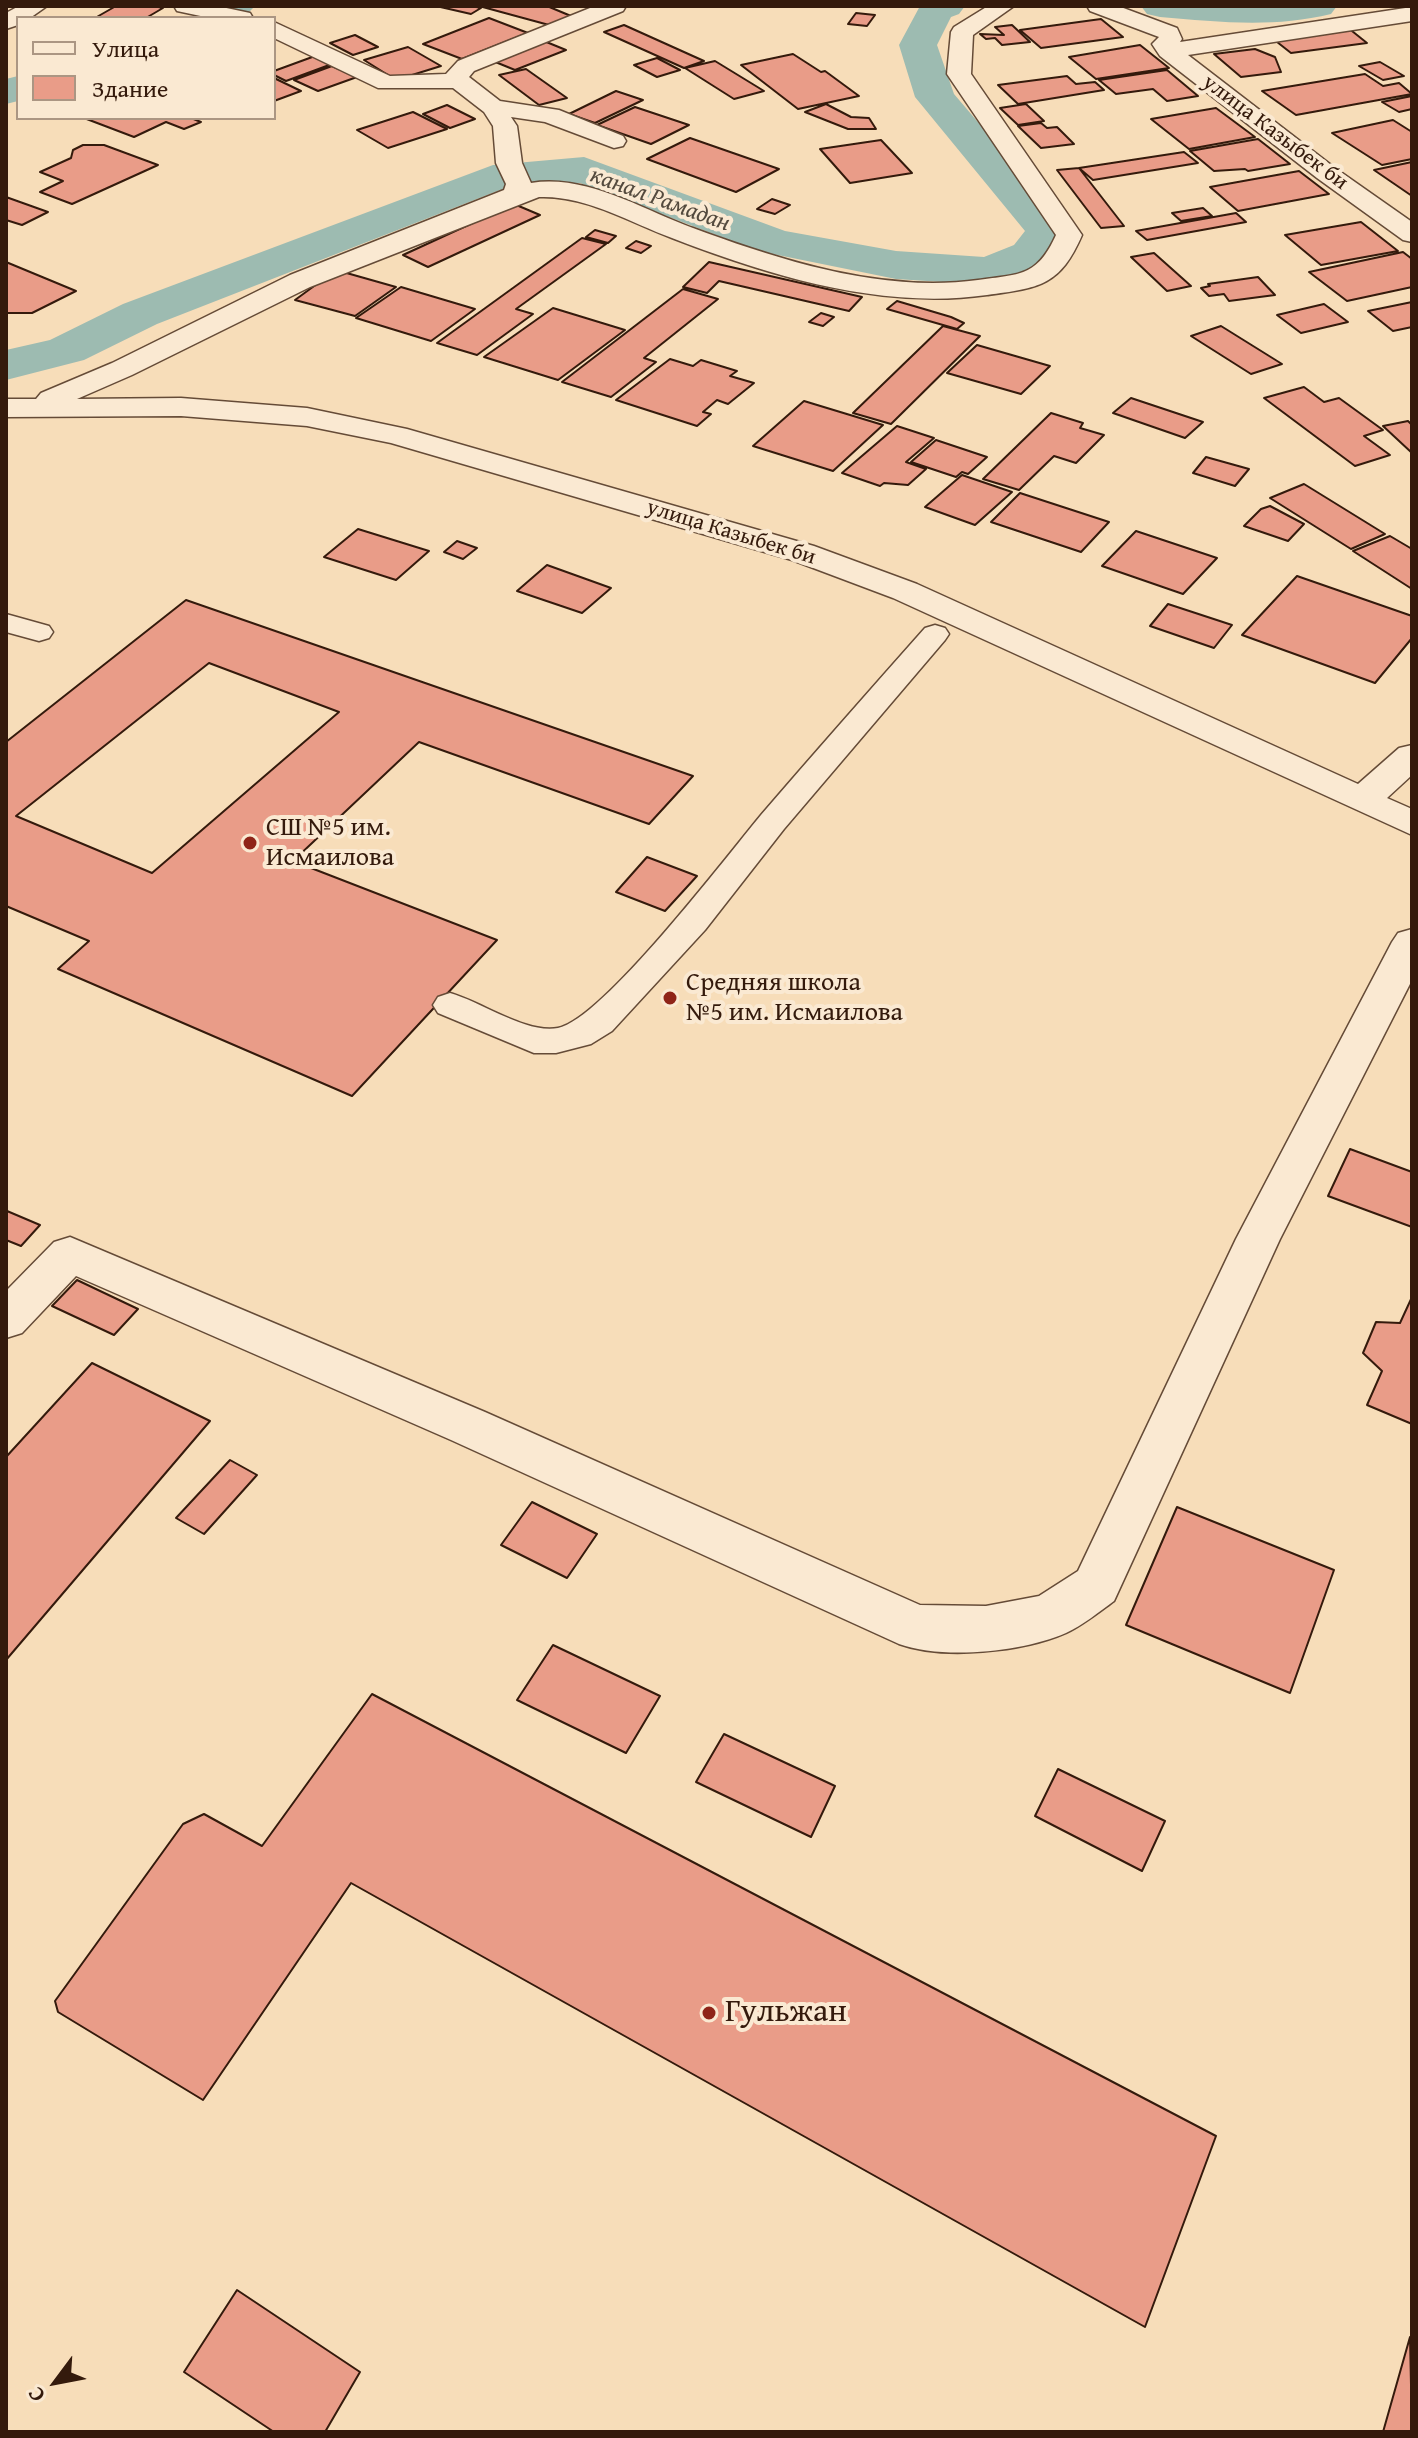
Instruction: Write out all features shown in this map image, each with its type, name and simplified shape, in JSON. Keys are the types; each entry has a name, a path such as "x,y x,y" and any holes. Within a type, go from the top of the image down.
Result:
{"street":[{"path":"17,16 36,6"},
{"path":"458,81 457,76 466,66 615,6"},
{"path":"515,180 536,187 563,188 772,264 911,291 954,292 1036,277 1056,263 1069,235 959,74 962,32 1003,6"},
{"name":"улица Казыбек би","path":"1098,6 1169,33 1171,39 1164,44 1168,51 1326,173 1412,234"},
{"path":"187,7 232,16"},
{"path":"1168,51 1412,14"},
{"path":"276,30 386,83 458,81 493,107 505,126 515,180"},
{"path":"493,107 550,115 614,141"},
{"path":"20,407 122,369 300,281 493,205 515,180"},
{"name":"улица Казыбек би","path":"20,407 181,407 307,417 396,435 803,553 905,591 943,622 1412,823"},
{"path":"1363,800 1412,756"},
{"path":"6,1320 70,1254 468,1426 917,1628 986,1629 1051,1616 1096,1586 1258,1239 1412,942"}],"lane":[{"path":"450,1005 534,1041 556,1041 579,1035 600,1022 693,922 943,622"},
{"path":"6,623 39,632"}],"building":[{"path":"116,6 163,8 149,16 98,16"},
{"path":"436,6 472,6 481,8 471,14"},
{"path":"479,6 547,6 571,16 549,25"},
{"path":"856,13 875,15 867,26 848,24"},
{"path":"489,18 528,33 462,59 423,44"},
{"path":"1101,19 1123,37 1041,48 1020,30"},
{"path":"624,25 704,61 684,68 604,32"},
{"path":"1012,25 1030,42 1002,45 995,38 986,39 980,34 1004,35 995,27"},
{"path":"1347,27 1367,43 1291,53 1272,38"},
{"path":"355,35 378,47 353,55 330,43"},
{"path":"544,41 566,50 515,70 493,61"},
{"path":"1140,45 1169,68 1096,79 1069,57"},
{"path":"408,47 441,66 396,80 364,60"},
{"path":"1255,49 1275,57 1281,72 1241,77 1214,54"},
{"path":"793,54 821,72 825,71 859,96 798,109 741,65"},
{"path":"315,56 332,64 286,81 276,76 276,70"},
{"path":"657,58 680,70 657,77 634,65"},
{"path":"715,61 764,91 734,99 685,68"},
{"path":"1380,62 1404,76 1383,80 1359,66"},
{"path":"332,66 357,77 318,91 294,80"},
{"path":"526,69 567,98 539,105 499,75"},
{"path":"1167,70 1198,96 1167,101 1153,89 1116,94 1099,80"},
{"path":"1365,74 1383,86 1399,83 1412,94 1296,115 1262,91"},
{"path":"1067,76 1076,84 1095,82 1104,90 1018,104 998,85"},
{"path":"276,79 301,91 276,100"},
{"path":"616,91 643,100 595,123 569,114"},
{"path":"1412,96 1412,109 1399,112 1382,102"},
{"path":"826,104 851,117 869,118 876,129 848,129 805,112"},
{"path":"1026,104 1044,121 1018,125 1000,108"},
{"path":"447,105 475,119 450,128 423,114"},
{"path":"635,107 689,125 651,144 597,125"},
{"path":"1216,108 1255,137 1189,149 1151,119"},
{"path":"413,112 447,129 388,148 357,130"},
{"path":"89,120 201,122 184,129 166,122 134,137"},
{"path":"1393,120 1412,132 1412,159 1382,165 1332,133"},
{"path":"1041,123 1047,128 1057,127 1074,144 1041,148 1018,126"},
{"path":"690,138 779,169 736,192 647,159"},
{"path":"1258,139 1290,164 1248,171 1214,171 1190,151"},
{"path":"881,140 912,173 850,183 820,149"},
{"path":"83,145 104,145 158,165 72,204 40,192 63,181 40,172 71,158 73,150"},
{"path":"1184,152 1198,163 1093,180 1079,168"},
{"path":"1412,162 1412,196 1374,170"},
{"path":"1079,168 1124,226 1101,228 1057,170"},
{"path":"1299,171 1329,194 1238,211 1210,187"},
{"path":"6,197 48,212 22,225 6,220"},
{"path":"772,199 790,205 775,214 757,209"},
{"path":"514,204 540,215 428,267 403,255"},
{"path":"1203,208 1212,216 1181,221 1172,213"},
{"path":"1236,213 1246,222 1147,240 1136,231"},
{"path":"1361,222 1398,251 1321,265 1285,235"},
{"path":"595,230 616,236 608,243 586,237"},
{"path":"582,238 606,244 516,309 533,314 477,355 437,343"},
{"path":"636,241 651,246 641,253 626,248"},
{"path":"1403,252 1412,259 1412,287 1347,301 1309,272"},
{"path":"1154,253 1191,286 1167,291 1131,257"},
{"path":"6,262 76,291 32,313 6,313"},
{"path":"709,262 862,297 849,311 719,281 707,293 683,287"},
{"path":"336,270 396,287 355,316 295,300"},
{"path":"1258,277 1275,295 1229,301 1224,294 1209,296 1201,288 1210,286 1208,284"},
{"path":"401,287 475,309 431,341 356,318"},
{"path":"683,289 718,299 644,358 656,362 611,397 562,382"},
{"path":"897,301 964,323 957,329 887,309"},
{"path":"1412,302 1412,327 1393,331 1368,311"},
{"path":"1324,304 1348,322 1301,333 1277,315"},
{"path":"553,308 625,330 558,380 484,357"},
{"path":"821,313 834,317 823,326 809,322"},
{"path":"943,326 980,336 891,424 853,413"},
{"path":"1221,326 1282,364 1251,374 1191,336"},
{"path":"977,345 1050,366 1021,394 947,373"},
{"path":"670,359 693,366 701,360 737,371 730,376 754,383 728,404 717,400 703,412 711,414 697,426 616,400"},
{"path":"1304,387 1324,402 1339,398 1383,430 1364,436 1390,455 1355,466 1264,398"},
{"path":"1131,398 1203,422 1185,438 1113,413"},
{"path":"804,401 883,425 833,471 753,446"},
{"path":"1051,413 1083,423 1080,428 1104,435 1076,463 1054,456 1019,490 983,479"},
{"path":"1408,421 1412,425 1412,453 1383,426"},
{"path":"897,426 934,438 906,462 926,469 908,485 884,483 880,486 842,473"},
{"path":"936,440 987,457 968,474 962,472 956,477 911,462"},
{"path":"1206,457 1249,469 1235,486 1193,473"},
{"path":"962,475 1012,492 975,525 925,507"},
{"path":"1304,484 1385,534 1351,549 1270,498"},
{"path":"1020,493 1109,522 1081,552 991,522"},
{"path":"1270,506 1304,524 1288,541 1244,526 1261,509"},
{"path":"358,529 429,551 396,580 324,557"},
{"path":"1136,531 1217,558 1183,594 1102,566"},
{"path":"1390,536 1412,549 1412,589 1353,551"},
{"path":"457,541 477,548 463,559 444,552"},
{"path":"547,565 611,588 582,613 517,591"},
{"path":"1297,576 1412,616 1412,638 1375,683 1242,635"},
{"name":"СШ №5 им. Исмаилова","path":"186,600 693,776 649,824 419,742 293,861 497,940 352,1096 58,969 89,941 6,906 6,742","holes":["209,663 339,712 152,873 16,816"]},
{"path":"1168,604 1232,625 1214,648 1150,626"},
{"path":"647,857 697,876 665,911 616,892"},
{"path":"1350,1149 1412,1172 1412,1227 1328,1196"},
{"path":"7,1211 40,1225 21,1246 6,1240"},
{"path":"77,1280 138,1309 114,1335 52,1306"},
{"path":"1412,1297 1412,1424 1367,1405 1382,1371 1363,1353 1376,1322 1400,1323"},
{"path":"92,1363 210,1421 6,1660 6,1457"},
{"path":"230,1460 257,1475 204,1534 176,1518"},
{"path":"532,1502 597,1534 567,1578 501,1545"},
{"path":"1177,1507 1334,1570 1290,1693 1126,1625"},
{"path":"553,1645 660,1696 626,1753 517,1700"},
{"path":"372,1694 1216,2136 1145,2327 351,1883 203,2100 58,2012 55,2001 183,1824 204,1814 262,1846"},
{"path":"724,1734 835,1786 811,1837 696,1782"},
{"path":"1058,1769 1165,1821 1142,1871 1035,1816"},
{"path":"237,2290 360,2372 325,2432 274,2432 184,2372"},
{"path":"1410,2337 1412,2432 1383,2432"}],"waterway":[{"name":"канал Рамадан","path":"220,16 236,6"},
{"name":"канал Рамадан","path":"6,365 67,350 140,314 493,178 584,170 774,242 896,265 989,271 1030,255 1048,230 935,97 918,45 936,10 946,6"},
{"name":"канал Рамадан","path":"1160,6 1252,14 1318,6"},
{"name":"канал Рамадан","path":"6,92 16,89"}],"place":[{"name":"СШ №5 им. Исмаилова","path":"250,843"},
{"name":"Средняя школа №5 им. Исмаилова","path":"670,998"},
{"name":"Гульжан","path":"709,2013"}]}
